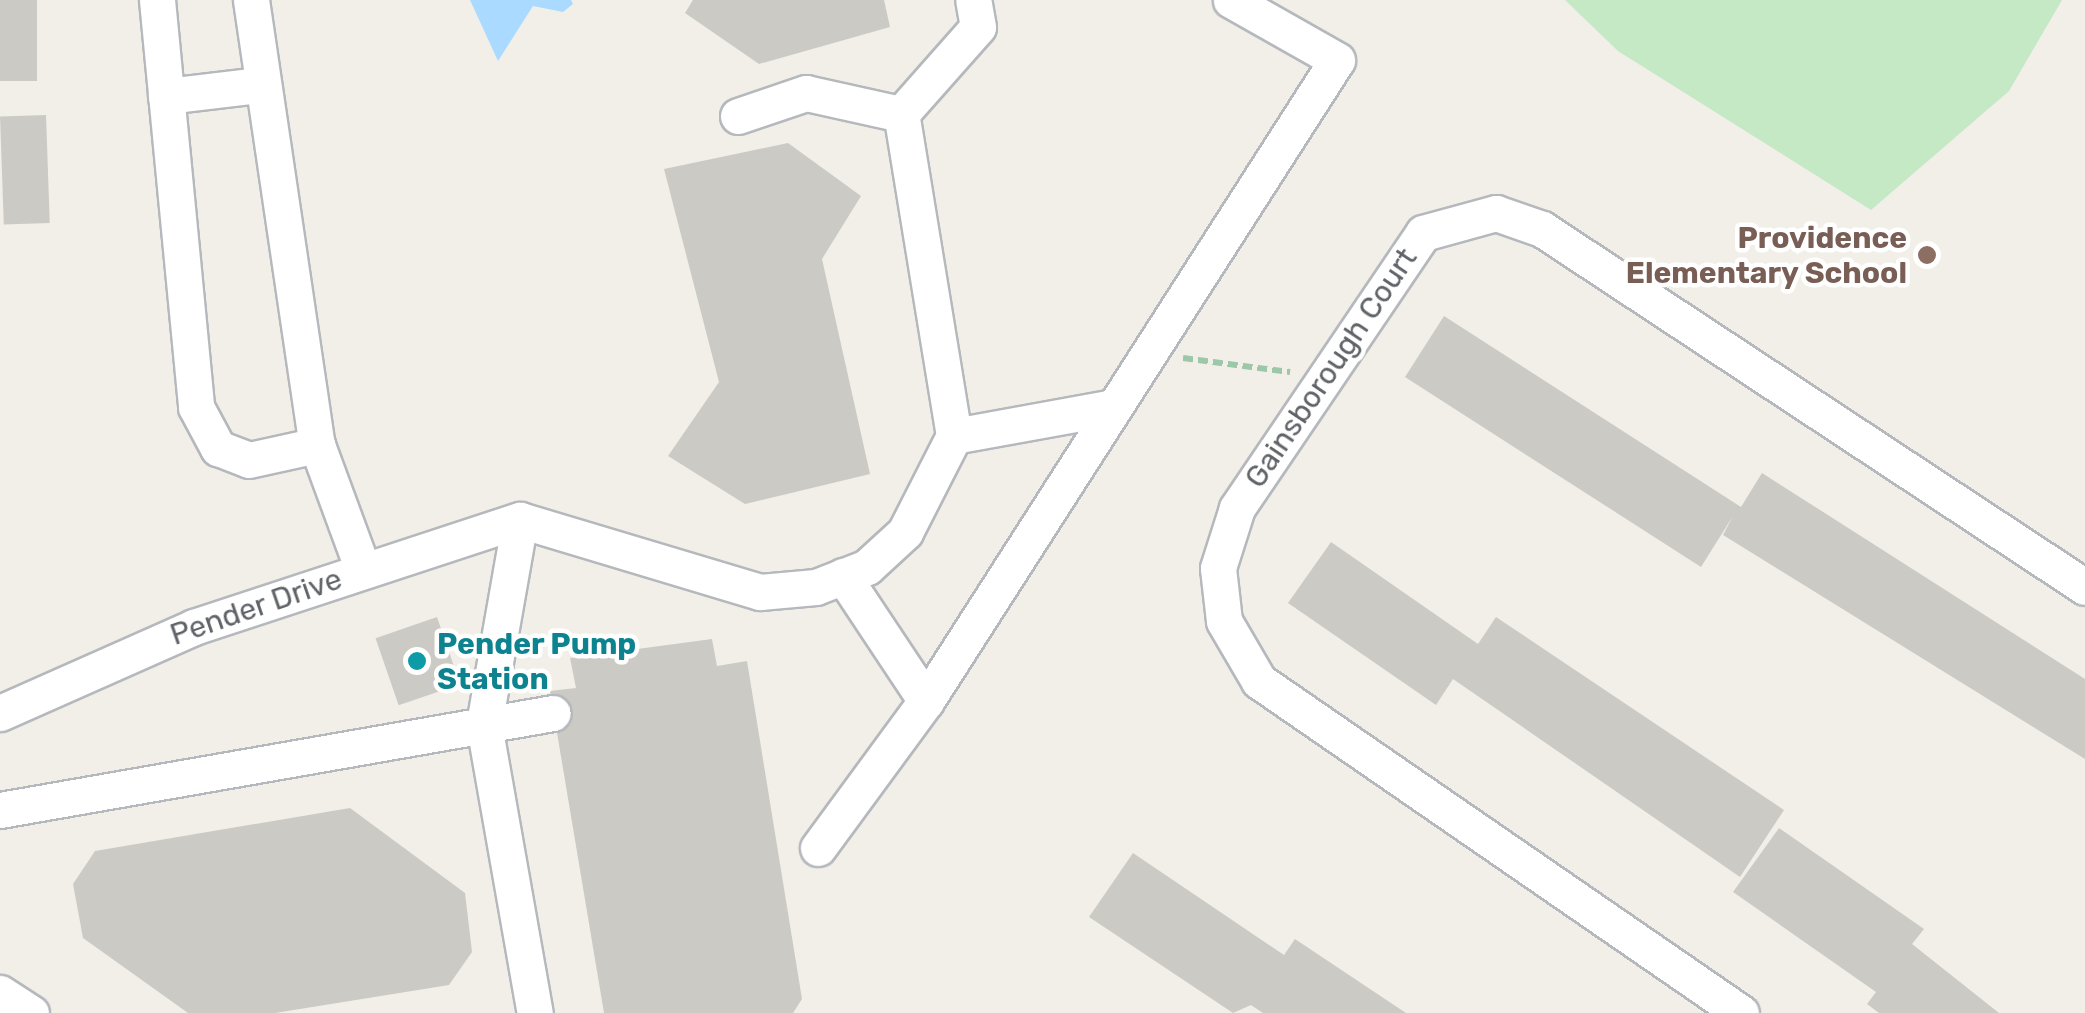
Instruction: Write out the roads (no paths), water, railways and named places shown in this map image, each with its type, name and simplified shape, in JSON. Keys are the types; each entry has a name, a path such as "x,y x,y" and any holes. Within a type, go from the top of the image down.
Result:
{"street":[{"path":"156,0 196,407 218,448 249,460 316,445"},
{"path":"252,0 258,85 316,445 363,570"},
{"path":"901,114 978,27 973,0"},
{"path":"818,848 926,700 1337,60 1231,0"},
{"path":"166,96 258,85"},
{"path":"738,116 806,93 901,114"},
{"path":"536,1013 484,725 520,520 760,592 843,576 905,532 954,436 901,114"},
{"name":"Gainsborough Court","path":"1741,1013 1260,681 1224,621 1218,568 1236,508 1423,233 1496,214 1542,229 2085,588"},
{"path":"954,436 1114,407"},
{"name":"Pender Drive","path":"0,713 194,626 520,520"},
{"path":"843,576 926,700"},
{"path":"0,810 553,712"},
{"path":"0,992 31,1013"}],"water":[{"path":"470,0 571,0 573,4 563,12 533,6 498,61"}],"place":[{"name":"Providence Elementary School","path":"1927,255"},
{"name":"Pender Pump Station","path":"417,661"}]}
